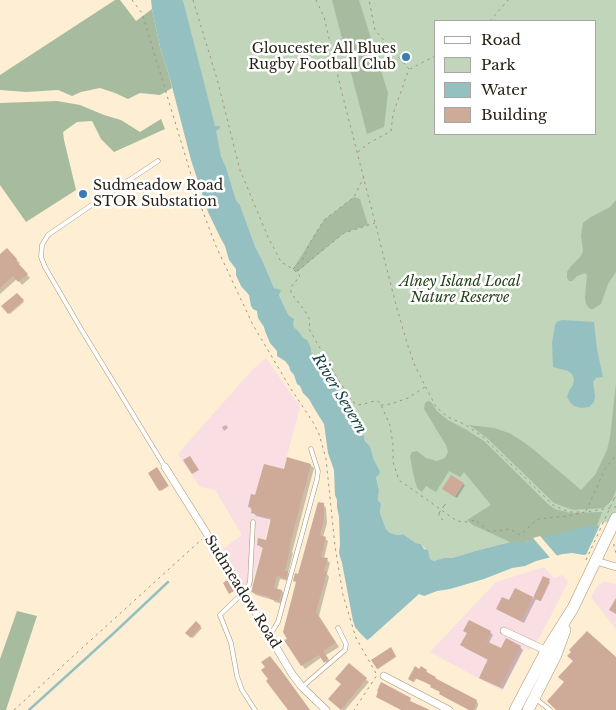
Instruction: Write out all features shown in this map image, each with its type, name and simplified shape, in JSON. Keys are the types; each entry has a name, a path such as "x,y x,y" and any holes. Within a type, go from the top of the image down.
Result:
{"main road":[{"path":"515,710 529,696 573,608 593,560 616,518"},
{"path":"528,710 529,696"}],"street":[{"name":"Sudmeadow Road","path":"165,467 292,674 302,687 326,710"},
{"path":"593,560 616,567"},
{"path":"504,631 551,653"},
{"path":"384,676 449,710"}],"lane":[{"path":"158,161 48,235 42,245 42,258 45,267 81,329 165,467"},
{"path":"269,636 278,622 317,479 318,471 311,449"},
{"path":"253,522 248,588 220,615 231,643 237,676 242,690 255,710"},
{"path":"302,687 345,650 346,644 338,628"},
{"path":"529,696 550,710"}],"path":[{"path":"132,0 142,12 199,201 215,244 253,325 319,434 326,459 335,546 343,594 356,638 377,675 354,710"},
{"path":"193,0 217,79 240,170 280,262 293,269 300,276 291,287 291,292 305,311 310,320 309,329 352,401 358,405 374,401 380,405 390,425 393,462 399,480 456,521 468,522 475,520 489,531 510,529 520,535 538,518 568,516 616,507"},
{"path":"316,0 324,16 407,344 415,366 436,407 448,417 464,424 482,436 553,505 569,512 585,512"},
{"path":"369,0 375,30 409,69"},
{"path":"491,20 508,0"},
{"path":"358,152 390,131 393,114 409,69 434,56"},
{"path":"293,269 304,258 309,244 324,220 354,197 364,177"},
{"path":"296,272 344,233 375,223"},
{"path":"380,405 391,404 408,398 426,386"},
{"path":"585,512 605,469 616,455"},
{"path":"593,560 616,496"},
{"path":"443,520 439,517 439,513 448,501"},
{"path":"14,710 207,534"},
{"path":"616,539 614,547 616,553"}],"shaded area":[{"path":"266,358 300,407 249,597 220,551 242,535 215,490 200,487 178,454 252,370"},
{"path":"544,567 554,578 563,575 568,582 540,637 530,650 525,648 502,691 430,652 496,582"},
{"path":"605,582 616,584 616,629 591,597 598,585"}],"green space":[{"path":"115,0 120,0 136,21 152,9 160,47 172,88 160,95 140,93 128,99 100,88 72,96 58,90 26,92 0,90 0,75"},
{"name":"Alney Island Local Nature Reserve","path":"183,0 616,0 616,523 525,542 510,542 434,561 430,559 428,552 421,544 416,543 403,534 390,533 386,529 380,513 381,504 378,500 379,490 376,477 380,471 370,446 365,441 363,432 352,418 344,399 321,363 312,355 311,348 294,327 279,295 280,290 274,288 255,246 240,205 236,200 221,156"},
{"path":"332,0 359,0 388,93 384,127 367,134"},
{"path":"57,101 80,105 121,120 140,132 161,119 165,129 114,152 101,139 92,121 77,122 63,132 76,190 26,222 0,185 0,103"},
{"path":"354,197 360,199 368,225 344,233 297,272 293,269 324,220"},
{"path":"616,200 616,272 608,284 601,304 590,309 586,304 585,297 587,275 585,273 569,281 567,272 583,251 581,235 583,223 610,207"},
{"path":"616,383 616,490 612,500 604,508 573,510 554,503 487,438 469,425 494,428 509,433 533,449 581,490 595,475 607,450"},
{"path":"428,401 448,420 484,441 555,509 570,513 602,512 597,526 525,542 510,542 473,525 467,520 491,505 464,472 460,477 449,471 436,492 426,486 422,492 417,488 413,473 410,456 412,452 417,451 426,458 437,461 445,458 448,452 446,445 424,409 425,403"},
{"path":"17,611 37,616 6,710 0,710 0,659"}],"water":[{"name":"River Severn","path":"151,0 183,0 215,126 220,126 216,131 221,156 236,200 240,205 255,246 274,288 281,290 279,295 289,316 294,319 294,327 307,340 312,355 321,363 327,375 334,382 349,408 352,418 363,432 365,441 370,446 380,471 376,477 379,490 378,500 381,504 380,513 386,529 390,533 403,534 416,543 421,544 424,549 428,550 430,559 434,561 510,542 525,542 588,526 616,523 616,548 584,555 563,554 525,566 512,568 450,589 424,596 419,594 369,639 367,640 359,632 353,621 339,553 339,517 335,495 334,470 328,453 324,424 309,399 297,384 289,366 277,356 277,351 270,343 264,327 258,318 257,311 251,306 249,295 241,286 236,275 236,269 229,260 225,246 208,212 191,160 160,47"},
{"path":"558,321 594,322 603,377 596,378 593,382 595,397 594,402 589,407 581,408 574,406 570,402 567,397 573,385 574,379 572,374 553,367 552,343 555,325"}],"pier":[{"path":"616,520 616,550 585,557 601,523"},
{"path":"540,536 559,558 552,560 533,538"}],"building":[{"path":"7,248 28,274 18,282 13,276 0,288 0,254"},
{"path":"17,293 24,300 8,314 1,306"},
{"path":"190,456 199,470 192,474 183,460"},
{"path":"287,457 311,464 289,548 285,571 288,571 286,579 277,576 274,588 282,590 279,601 251,592 263,547 257,545 258,538 266,540 271,518 251,513 252,508 248,507 251,494 255,495 264,464 284,469"},
{"path":"157,467 168,485 159,491 148,473"},
{"path":"451,475 464,483 455,497 442,489"},
{"path":"318,502 324,503 324,519 320,535 326,537 321,557 328,558 324,571 327,572 316,612 336,643 323,651 328,659 324,663 319,655 301,666 284,640 287,639 283,632 296,582 293,581 295,573 298,574"},
{"path":"543,576 550,579 540,601 533,598"},
{"path":"227,580 234,591 229,594 223,583"},
{"path":"515,588 533,597 521,621 496,609 502,597 509,600"},
{"path":"616,598 616,614 609,610"},
{"path":"469,620 491,631 486,641 501,648 506,638 521,646 500,687 479,678 488,659 460,645 467,633 463,631"},
{"path":"196,621 201,626 191,638 185,633"},
{"path":"587,631 616,657 616,710 556,710 547,701 564,682 558,677 573,661 567,656 571,652 569,650"},
{"path":"391,647 396,656 377,669 371,660"},
{"path":"270,656 310,710 288,710 266,681 268,679 261,670 265,667 261,662"},
{"path":"349,663 367,678 341,710 328,699 341,684 335,679"},
{"path":"415,666 419,669 421,666 435,678 477,700 474,710 469,710 439,694 440,692 430,687 431,685 415,678 413,682 408,679"},
{"path":"381,682 411,698 410,701 430,710 401,710 376,697"}],"waterway":[{"path":"29,710 168,582"}],"place":[{"name":"Gloucester All Blues Rugby Football Club","path":"406,57"},
{"name":"Sudmeadow Road STOR Substation","path":"83,194"}]}
